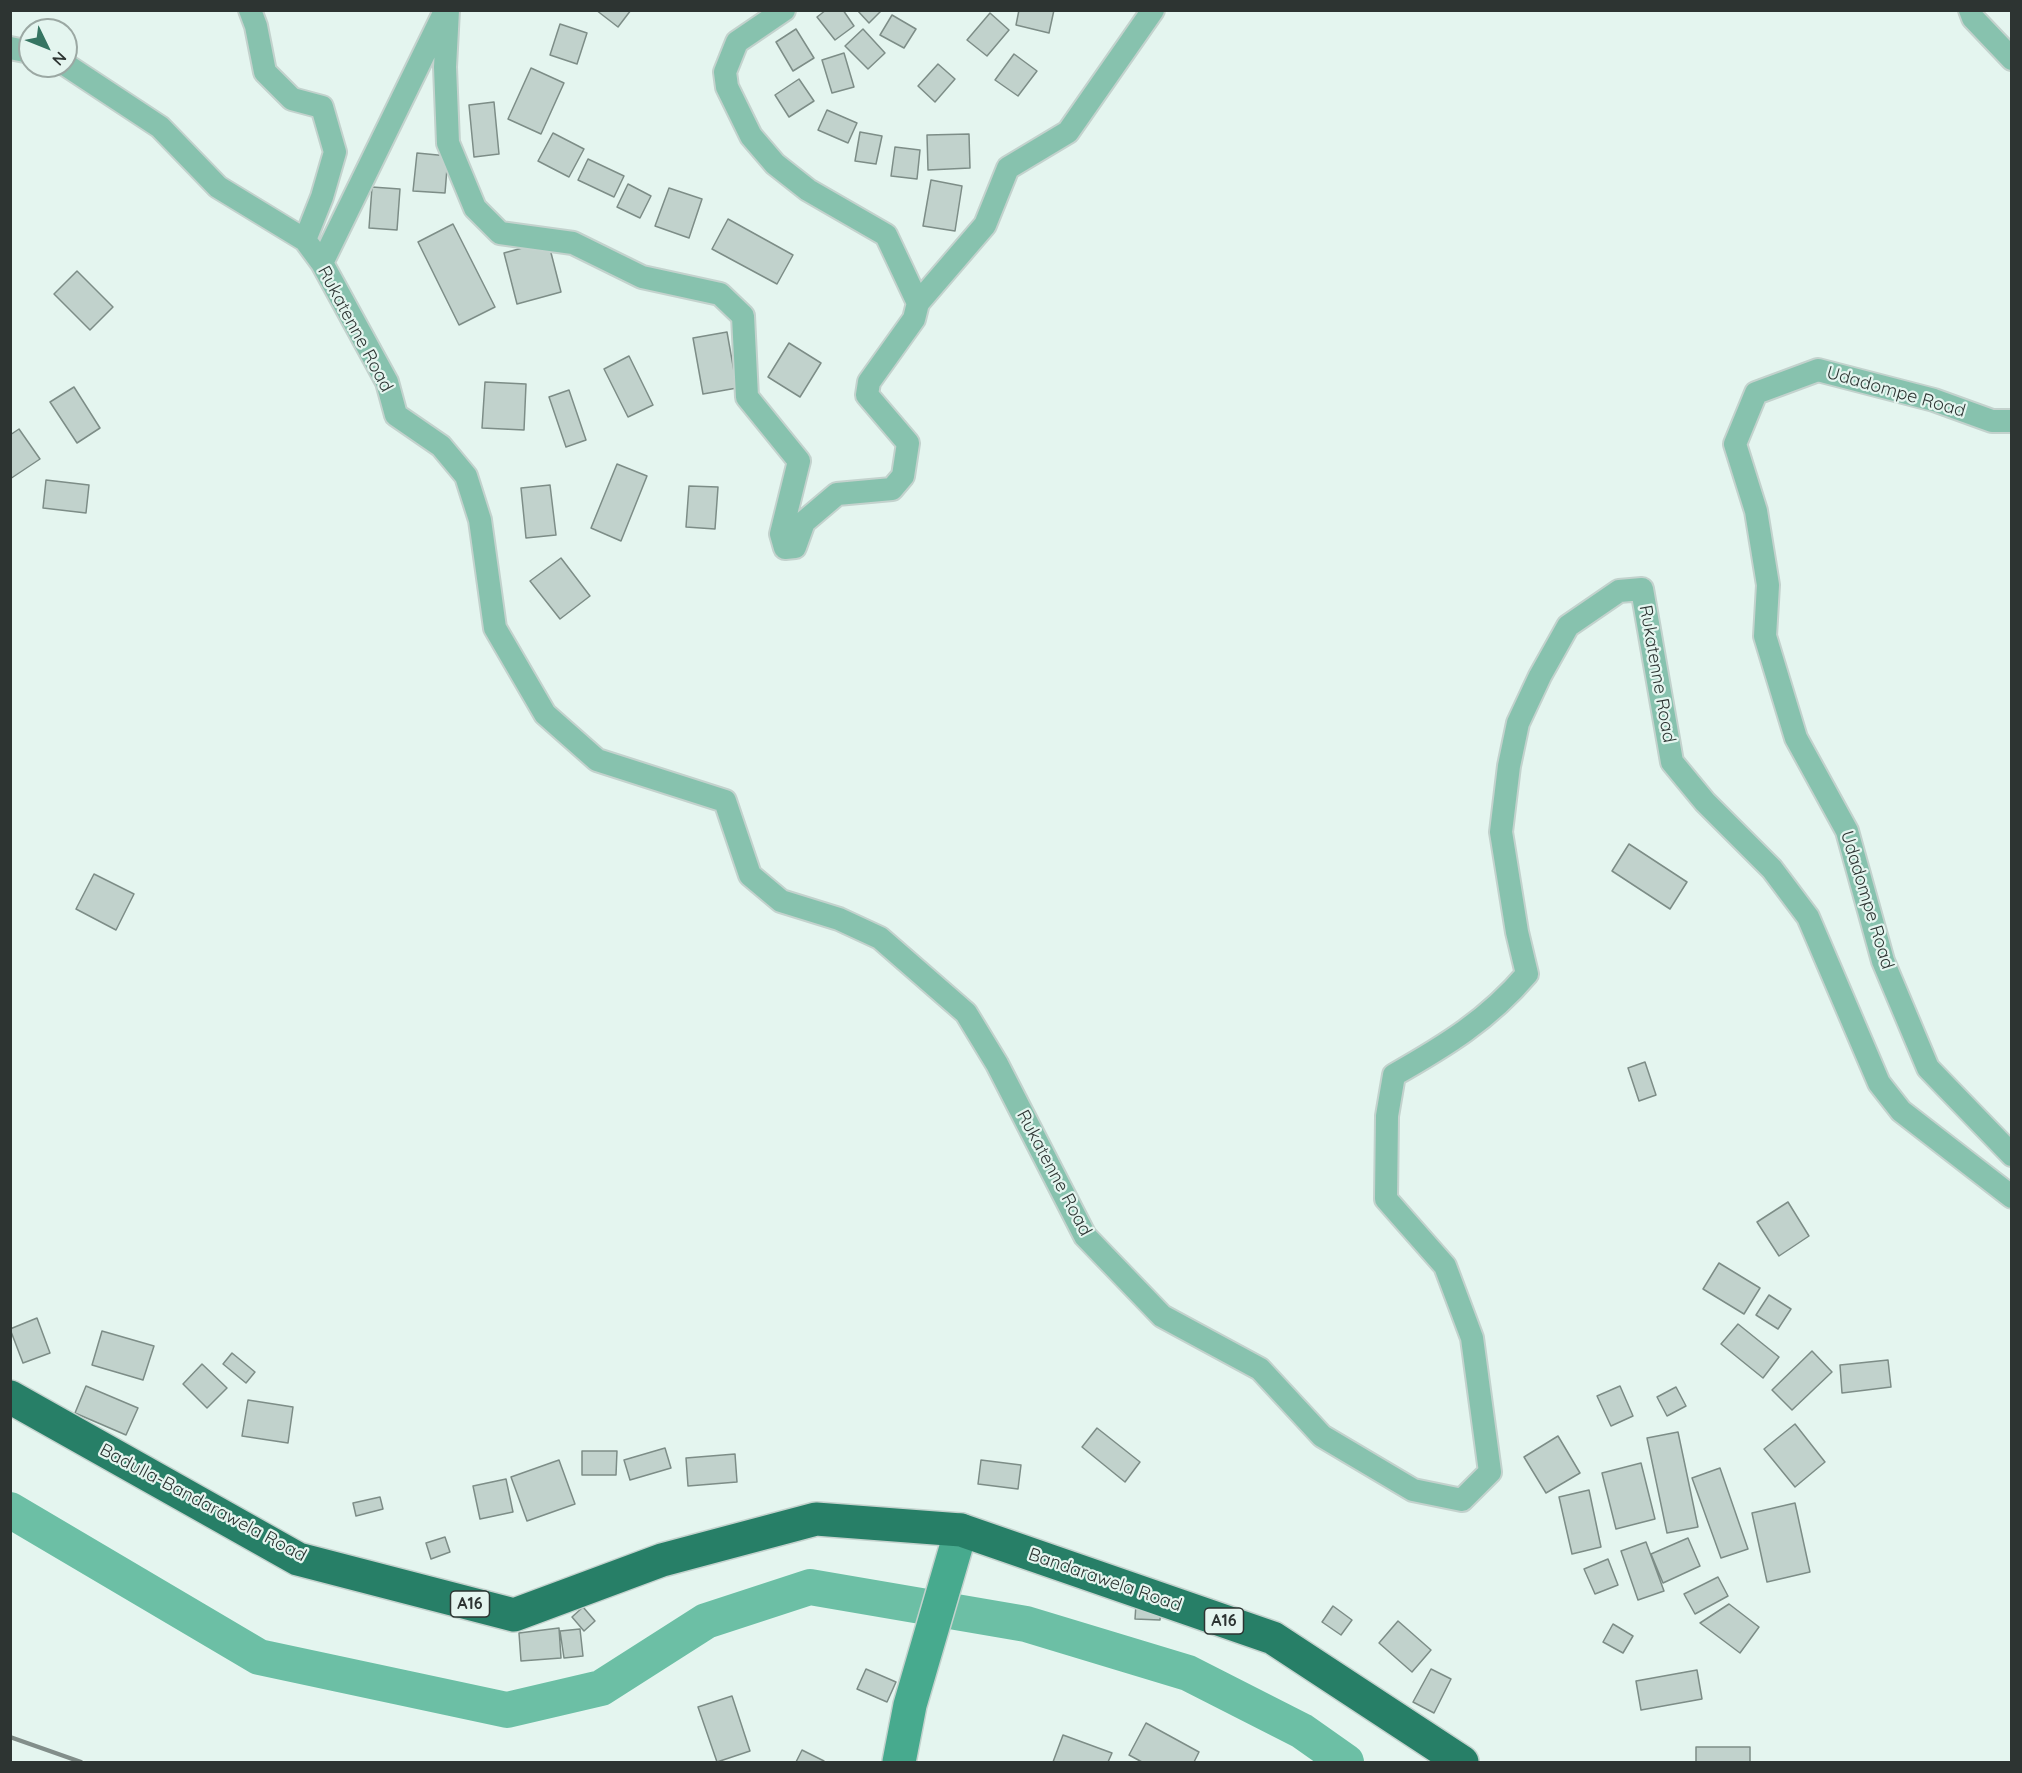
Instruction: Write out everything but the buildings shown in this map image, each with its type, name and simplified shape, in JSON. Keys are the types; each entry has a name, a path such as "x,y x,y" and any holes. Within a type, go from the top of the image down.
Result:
{"highway":[{"name":"Badulla-Bandarawela Road","path":"10,1397 298,1559 514,1616 662,1560 816,1519 961,1530"},
{"name":"Bandarawela Road","path":"961,1530 1273,1638 1461,1762"}],"street":[{"path":"250,10 256,26 265,72 292,99 322,107 335,152 322,197 305,240"},
{"path":"322,263 446,10"},
{"path":"446,10 445,67 448,143 475,208 500,233 573,243 642,277 720,294 743,316 747,397 800,461 781,534 785,548 795,547 804,522 837,494 892,489 903,477 908,443 867,395 869,382 914,319 918,303 985,225 1008,168 1068,132 1153,10"},
{"path":"784,10 737,42 725,72 727,87 751,136 775,165 808,190 886,234 918,303"},
{"path":"1970,10 1973,18 2012,59"},
{"name":"Rukatenne Road","path":"78,73 160,127 218,187 305,240 322,263 387,382 396,415 441,446 466,476 480,520 495,628 545,714 597,760 725,801 750,875 781,901 838,919 880,938 966,1013 997,1064 1085,1236 1162,1316 1260,1369 1322,1436 1413,1490 1462,1500 1490,1472 1472,1338 1445,1266 1386,1199 1386,1116 1394,1075 1446,1046 1483,1018 1527,974 1517,932 1501,832 1509,766 1518,723 1540,676 1568,626 1619,591 1642,589 1672,762 1705,802 1772,869 1808,917 1879,1083 1901,1111 2012,1197"},
{"name":"Udadompe Road","path":"2012,421 1992,421 1934,400 1818,370 1755,393 1735,444 1756,511 1768,585 1765,636 1796,738 1847,831 1883,961 1928,1068 2012,1155"},
{"path":"899,1762 909,1705 961,1530"}],"waterway":[{"path":"10,1510 259,1657 507,1710 601,1688 706,1621 810,1587 1026,1624 1188,1673 1302,1731 1346,1762"}],"railway":[{"path":"10,1737 81,1762"}]}
